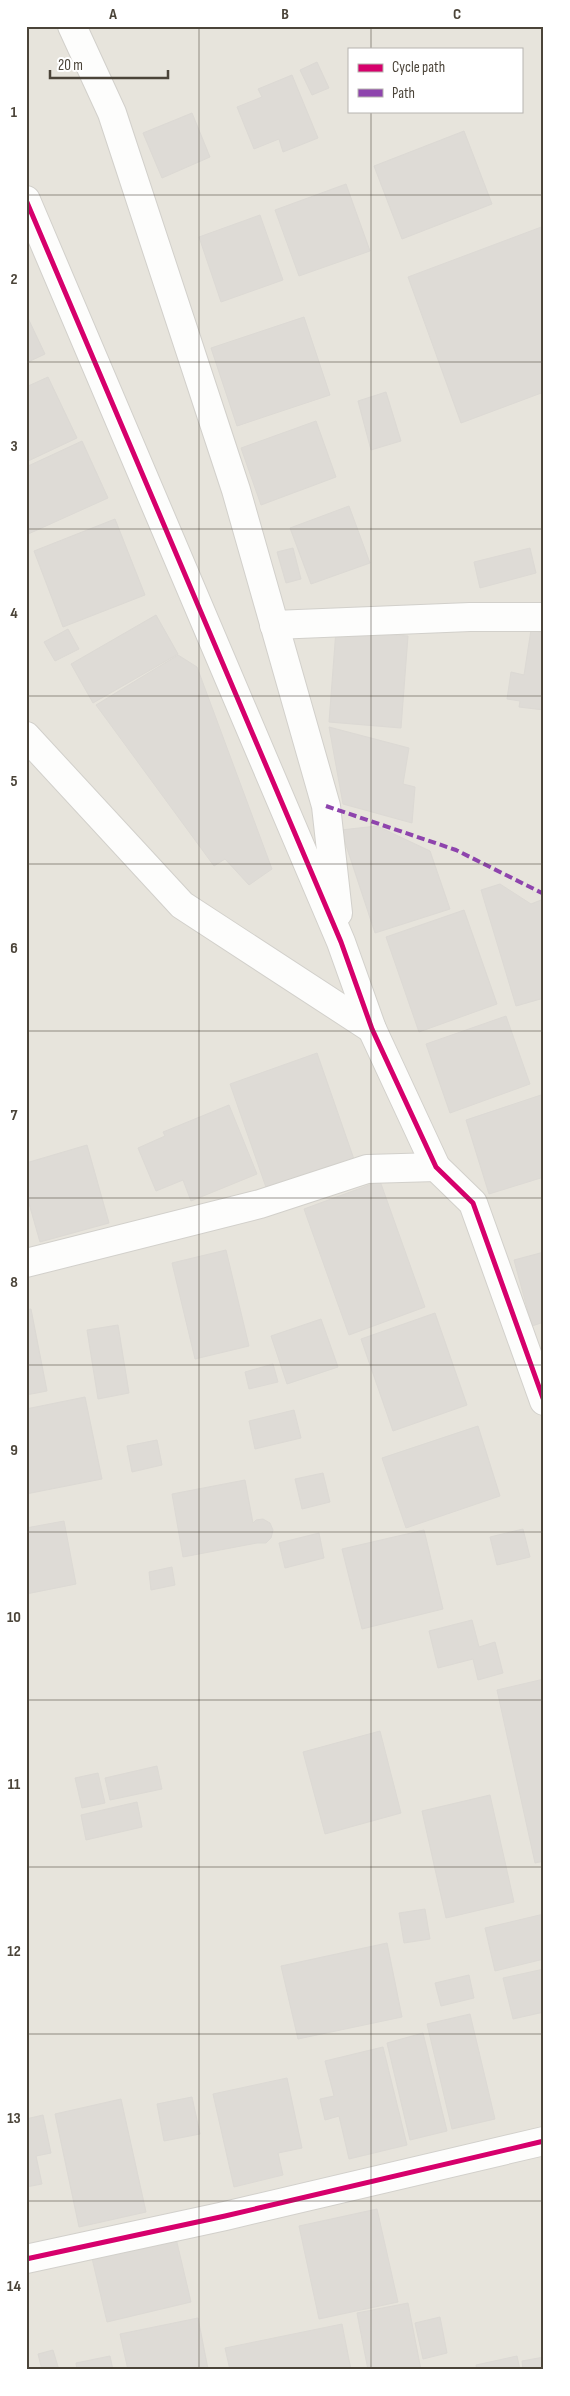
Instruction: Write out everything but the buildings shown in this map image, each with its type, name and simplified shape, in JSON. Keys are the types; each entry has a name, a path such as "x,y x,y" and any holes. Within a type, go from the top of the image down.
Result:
{"street":[{"path":"72,26 112,113 236,490 326,806 341,942"},
{"path":"26,200 341,942 372,1029 436,1167 473,1203 544,1401"},
{"path":"274,625 544,617"},
{"path":"26,736 182,904 372,1029"},
{"path":"26,1263 260,1204 367,1169 436,1167"},
{"path":"26,2259 226,2216 544,2141"}],"shaded area":[{"path":"26,26 544,26 544,2370 26,2370"}],"marked path":[{"path":"326,806 456,850 544,894"}],"cycle path":[{"path":"26,200 341,942 372,1029 436,1167 473,1203 544,1401"},
{"path":"26,2259 225,2216 544,2141"}]}
